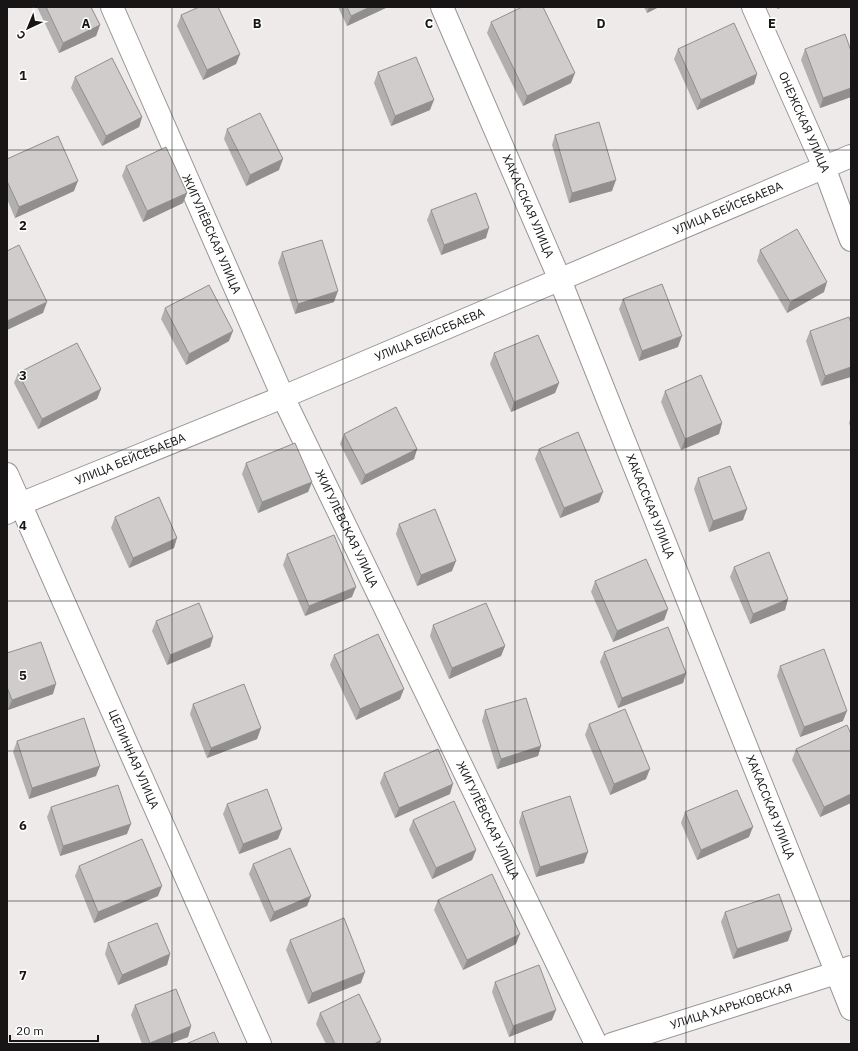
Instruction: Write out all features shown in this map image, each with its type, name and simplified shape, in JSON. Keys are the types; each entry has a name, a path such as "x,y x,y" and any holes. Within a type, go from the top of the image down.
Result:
{"street":[{"name":"ЖИГУЛЁВСКАЯ УЛИЦА","path":"112,7 283,397 596,1044"},
{"name":"ХАКАССКАЯ УЛИЦА","path":"442,7 560,280 844,970 851,1009"},
{"name":"ОНЕЖСКАЯ УЛИЦА","path":"753,7 824,167 851,240"},
{"name":"УЛИЦА БЕЙСЕБАЕВА","path":"14,508 283,397 851,156"},
{"name":"ЦЕЛИННАЯ УЛИЦА","path":"7,474 14,508 260,1044"},
{"name":"УЛИЦА ХАРЬКОВСКАЯ","path":"612,1044 844,970"}],"building":[{"path":"46,7 91,7 100,25 63,43"},
{"path":"199,7 218,7 240,54 207,70 181,15"},
{"path":"347,7 370,7 351,16"},
{"path":"522,7 543,7 575,73 527,96 491,22"},
{"path":"734,23 757,74 701,100 678,49"},
{"path":"845,34 851,51 851,88 823,98 805,49"},
{"path":"416,57 434,100 395,116 378,72"},
{"path":"112,58 142,117 106,136 75,77"},
{"path":"260,113 283,159 250,175 227,129"},
{"path":"599,122 616,180 572,193 555,135"},
{"path":"58,136 78,181 19,207 7,181 7,159"},
{"path":"166,147 187,193 147,211 126,166"},
{"path":"476,193 489,228 444,245 431,210"},
{"path":"797,229 827,282 790,302 760,250"},
{"path":"322,240 338,291 298,304 282,252"},
{"path":"19,245 47,302 7,321 7,251"},
{"path":"662,284 682,336 642,351 623,299"},
{"path":"209,285 233,331 189,354 165,308"},
{"path":"849,317 851,323 851,367 825,376 810,331"},
{"path":"538,335 559,383 514,402 494,353"},
{"path":"77,343 101,389 42,419 18,373"},
{"path":"701,375 722,423 685,439 665,391"},
{"path":"396,407 417,449 365,475 344,434"},
{"path":"578,432 603,492 564,508 539,449"},
{"path":"295,443 312,482 262,502 246,463"},
{"path":"730,466 747,509 713,521 698,478"},
{"path":"159,497 177,538 133,558 115,517"},
{"path":"435,509 456,561 421,575 399,524"},
{"path":"334,535 356,587 309,606 287,554"},
{"path":"769,552 788,599 753,614 734,567"},
{"path":"646,559 668,609 617,631 595,581"},
{"path":"199,603 213,637 170,655 156,621"},
{"path":"486,603 505,646 452,668 433,625"},
{"path":"668,627 686,673 622,698 604,652"},
{"path":"378,634 404,689 360,709 334,655"},
{"path":"41,642 56,684 12,700 7,687 7,653"},
{"path":"824,649 847,711 804,727 780,666"},
{"path":"244,684 261,728 211,748 193,704"},
{"path":"526,698 541,746 501,759 485,710"},
{"path":"625,709 650,769 614,784 589,724"},
{"path":"84,718 100,766 32,788 17,741"},
{"path":"847,725 851,734 851,794 824,807 796,749"},
{"path":"438,749 453,784 399,808 384,773"},
{"path":"118,785 131,824 63,846 51,807"},
{"path":"267,789 282,829 243,844 227,804"},
{"path":"737,790 753,827 701,850 685,812"},
{"path":"570,796 588,852 540,867 522,812"},
{"path":"454,801 476,850 436,868 413,820"},
{"path":"142,839 162,886 98,912 79,866"},
{"path":"290,848 311,896 274,912 253,864"},
{"path":"492,874 520,934 467,960 438,900"},
{"path":"779,894 792,930 737,949 725,912"},
{"path":"344,918 365,972 312,993 290,940"},
{"path":"157,923 170,954 122,975 108,943"},
{"path":"539,965 556,1010 513,1026 495,982"},
{"path":"176,989 191,1026 150,1043 135,1005"},
{"path":"359,994 381,1040 374,1044 335,1044 320,1013"},
{"path":"214,1032 219,1044 186,1044"}]}
